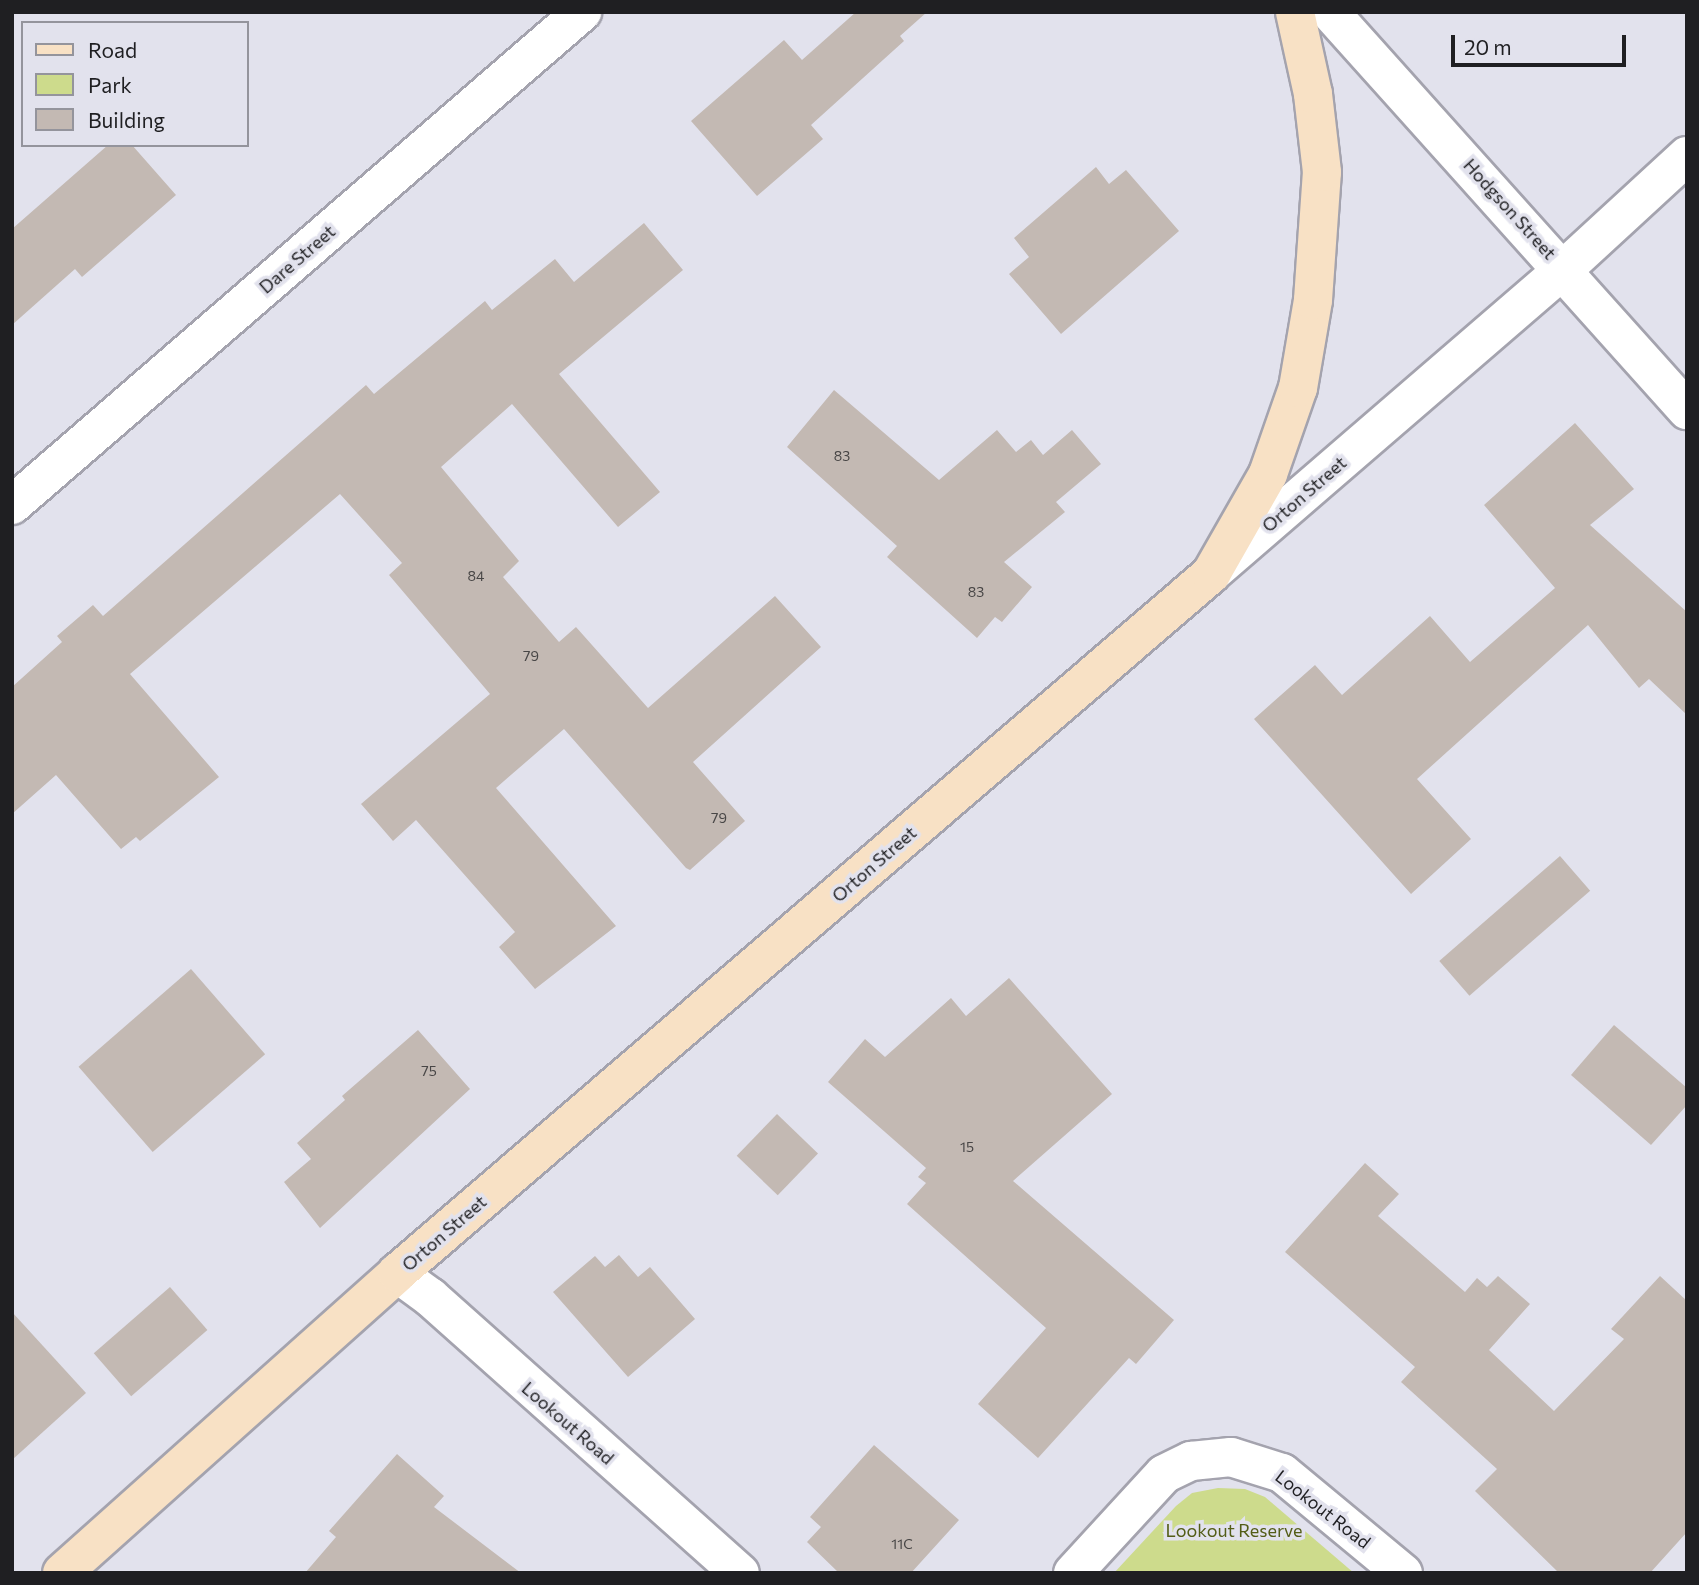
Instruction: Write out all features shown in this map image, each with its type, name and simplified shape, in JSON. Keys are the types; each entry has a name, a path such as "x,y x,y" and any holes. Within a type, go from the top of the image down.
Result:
{"main road":[{"path":"1211,574 1268,474 1298,388 1313,300 1322,172 1313,94 1295,12"},
{"name":"Orton Street","path":"62,1573 397,1273 1211,574"}],"street":[{"name":"Dare Street","path":"12,505 582,12"},
{"name":"Hodgson Street","path":"1330,12 1564,269 1687,410"},
{"name":"Orton Street","path":"1211,574 1564,269 1687,156"},
{"name":"Lookout Road","path":"397,1273 430,1297 740,1573"},
{"name":"Lookout Road","path":"1073,1573 1164,1474 1191,1461 1231,1457 1282,1474 1403,1573"}],"green space":[{"name":"Lookout Reserve","path":"1218,1488 1245,1489 1265,1497 1354,1573 1114,1573 1176,1506 1192,1493"}],"building":[{"path":"856,12 927,12 900,36 904,41 811,125 823,139 757,196 691,121 784,40 802,60"},
{"path":"106,147 134,147 176,195 82,277 75,269 12,325 12,229"},
{"path":"1096,167 1109,184 1126,170 1179,231 1061,334 1009,274 1029,257 1014,238"},
{"path":"644,223 683,270 559,374 660,492 618,527 512,404 441,467 519,561 503,577 559,642 576,627 648,708 775,596 821,647 693,762 745,821 690,870 686,868 564,729 496,788 616,926 535,989 499,947 515,932 416,820 393,841 361,804 490,694 389,575 402,563 340,494 130,674 219,777 140,841 136,837 121,849 56,775 12,814 12,687 62,642 57,636 93,605 103,616 366,385 374,394 485,301 492,310 555,259 574,282"},
{"path":"834,390 939,480 997,430 1016,452 1031,440 1043,455 1072,430 1101,464 1056,502 1065,512 1004,562 1032,587 1002,622 995,617 977,638 887,557 897,546 787,447"},
{"path":"1575,423 1634,489 1590,525 1687,612 1687,715 1649,679 1639,688 1588,625 1417,779 1471,839 1411,894 1254,719 1315,665 1342,695 1430,616 1470,662 1555,588 1484,505"},
{"path":"1560,856 1590,891 1469,996 1439,961"},
{"path":"191,969 265,1054 153,1152 79,1067"},
{"path":"1009,978 1112,1094 1013,1181 1174,1320 1136,1364 1129,1358 1038,1458 978,1404 1046,1328 907,1204 926,1183 918,1177 926,1168 828,1082 865,1039 885,1057 951,998 966,1016"},
{"path":"1614,1025 1687,1088 1687,1105 1651,1145 1571,1075"},
{"path":"418,1030 470,1089 320,1228 284,1182 311,1159 297,1143 345,1100 342,1096"},
{"path":"777,1114 818,1154 778,1195 737,1156"},
{"path":"1365,1163 1399,1194 1378,1216 1465,1292 1477,1278 1487,1287 1498,1276 1530,1304 1489,1350 1554,1411 1624,1339 1611,1329 1660,1276 1687,1301 1687,1532 1650,1573 1559,1573 1475,1491 1497,1469 1401,1382 1415,1367 1285,1252"},
{"path":"619,1255 638,1277 650,1267 695,1319 628,1377 553,1292 595,1256 605,1267"},
{"path":"170,1287 207,1330 131,1396 94,1353"},
{"path":"12,1312 86,1393 12,1460"},
{"path":"874,1445 959,1520 911,1573 839,1573 807,1542 821,1527 810,1517"},
{"path":"397,1454 444,1496 434,1507 521,1573 305,1573 336,1537 329,1531"}]}
